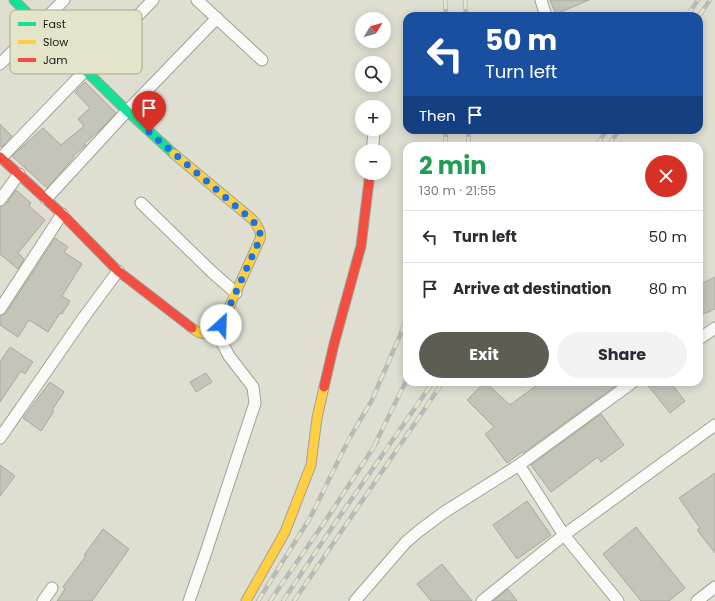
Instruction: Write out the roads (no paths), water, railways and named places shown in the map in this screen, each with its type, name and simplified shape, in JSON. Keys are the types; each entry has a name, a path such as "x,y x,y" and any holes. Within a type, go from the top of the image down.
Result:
{"street":[{"path":"14,0 24,10"},
{"path":"54,10 64,0"},
{"path":"142,11 153,0"},
{"path":"196,0 262,60"},
{"path":"541,0 545,12"},
{"path":"46,199 127,111 217,18"},
{"path":"0,64 10,54"},
{"path":"82,74 0,157 62,214 118,271 197,332 204,335 210,335 221,325 260,239 261,234 258,226 245,213 172,152 127,111 90,74"},
{"path":"0,200 19,174"},
{"path":"246,601 285,532 311,465 317,418 361,246 369,180"},
{"path":"141,203 212,272 236,293"},
{"path":"0,309 62,214"},
{"path":"0,438 84,316 118,271"},
{"path":"703,336 715,328"},
{"path":"189,601 255,403 254,387 229,356 216,331"},
{"path":"355,601 406,542 419,531 443,513 519,465 628,386"},
{"path":"482,601 564,536 715,425"},
{"path":"519,465 564,536 618,601"},
{"path":"697,601 715,587"},
{"path":"43,601 52,588"}],"railway":[{"path":"445,0 446,12"},
{"path":"465,0 466,12"},
{"path":"690,12 698,0"},
{"path":"702,12 710,0"},
{"path":"445,142 446,134"},
{"path":"468,142 469,134"},
{"path":"599,142 604,134"},
{"path":"611,142 616,134"},
{"path":"258,601 310,518 349,439 372,400 403,327"},
{"path":"374,446 404,386"},
{"path":"283,601 430,386"},
{"path":"294,601 440,386"},
{"path":"270,601 328,517 377,442"}]}
